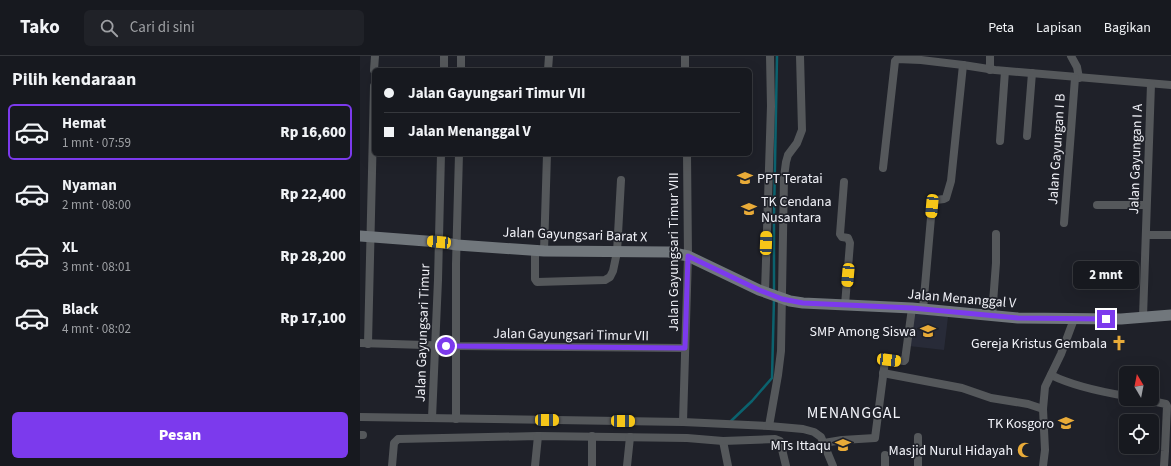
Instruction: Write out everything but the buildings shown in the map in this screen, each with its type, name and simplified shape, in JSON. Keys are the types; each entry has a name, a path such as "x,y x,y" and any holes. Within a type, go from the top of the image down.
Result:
{"street":[{"path":"374,68 375,56"},
{"path":"444,56 444,68"},
{"path":"461,56 461,68"},
{"path":"548,68 549,56"},
{"path":"685,56 686,68"},
{"path":"769,426 781,351 774,296 770,56"},
{"path":"774,296 786,162 788,155 797,143 802,130 800,56"},
{"path":"990,56 990,70"},
{"path":"1071,56 1078,67 1077,78"},
{"path":"883,168 896,60 921,60 990,70 1171,85"},
{"path":"824,443 842,440 875,438 885,361 905,360 918,309 932,206 936,200 946,198 951,181 963,65"},
{"path":"1000,141 1005,71"},
{"path":"1027,136 1032,73"},
{"name":"Jalan Gayungan I B","path":"1064,223 1077,78"},
{"name":"Jalan Gayungan I A","path":"1143,317 1151,84"},
{"path":"364,344 365,236 372,119"},
{"name":"Jalan Gayungsari Timur","path":"432,418 441,156"},
{"path":"456,419 459,156"},
{"path":"546,156 540,250 535,279 538,282 605,280 610,277 618,252 621,180"},
{"name":"Jalan Gayungsari Timur VIII","path":"683,422 688,256 687,156"},
{"path":"844,182 840,234 842,237 848,238 850,243 845,305"},
{"path":"1098,205 1146,205"},
{"path":"992,316 996,263 996,234"},
{"path":"1146,235 1171,235"},
{"name":"Jalan Gayungsari Barat X","path":"365,236 439,242 457,245 540,250 669,252 688,256 774,296"},
{"name":"Jalan Menanggal V","path":"774,296 803,303 918,309 1018,318 1121,319 1171,315"},
{"path":"1043,466 1045,450 1043,409 1045,387 1074,319"},
{"name":"Jalan Gayungsari Timur VII","path":"364,344 685,348"},
{"path":"883,373 962,388 991,398 1028,404 1043,409"},
{"path":"1051,374 1059,379 1107,393 1119,395"},
{"path":"1159,403 1166,404 1167,406 1166,451 1164,466"},
{"path":"360,417 683,422 803,429 814,432 821,437 833,466"},
{"path":"535,466 538,436"},
{"path":"392,466 394,443 402,439 538,436 687,438 723,441 775,439 779,440 781,443 786,466"},
{"path":"592,436 592,466"},
{"path":"627,466 630,437"},
{"path":"918,437 918,466"},
{"path":"723,441 728,466"},
{"path":"885,454 885,466"}],"shaded area":[{"name":"SMP Among Siswa","path":"913,313 948,317 944,350 909,346"}],"waterway":[{"path":"774,291 777,56"},
{"path":"731,421 752,401 772,378 774,298"}],"place":[{"name":"PPT Teratai","path":"745,178"},
{"name":"TK Cendana Nusantara","path":"749,209"},
{"name":"SMP Among Siswa","path":"928,331"},
{"name":"Gereja Kristus Gembala","path":"1119,343"},
{"name":"TK Kosgoro","path":"1066,423"},
{"name":"MTs Ittaqu","path":"843,445"},
{"name":"Masjid Nurul Hidayah","path":"1025,450"}],"district":[{"name":"MENANGGAL","path":"854,412"}],"route":[{"path":"446,346 685,348 688,256 759,290 782,299 803,303 912,308 1018,318 1106,319"}]}
